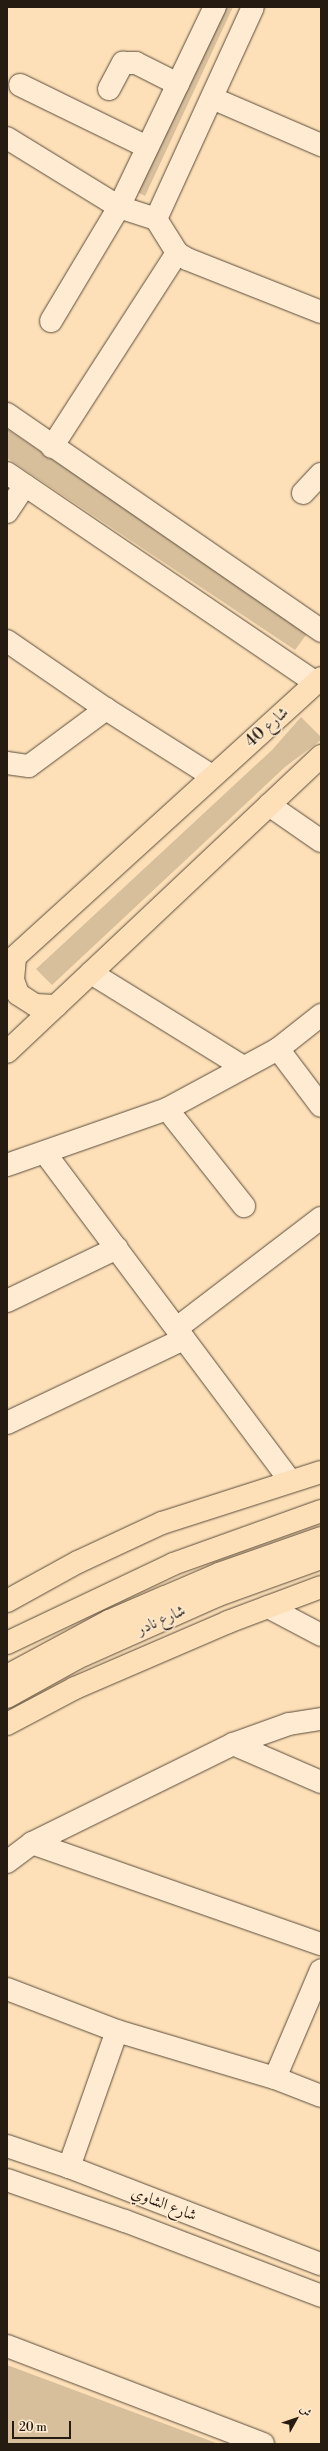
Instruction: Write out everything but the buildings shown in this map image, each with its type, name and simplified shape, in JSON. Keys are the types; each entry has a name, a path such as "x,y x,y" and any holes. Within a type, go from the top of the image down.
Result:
{"main road":[{"name":"شارع 40","path":"12,956 318,681"},
{"path":"7,1052 321,756"},
{"path":"12,956 13,980 18,994 35,1006 56,1006"},
{"path":"7,1601 78,1562 162,1523 290,1480 321,1472"},
{"path":"7,1643 173,1564 321,1511"},
{"path":"7,1676 54,1649 151,1603 219,1574 321,1538"},
{"name":"شارع نادر","path":"7,1697 84,1655 216,1596 321,1558"},
{"path":"7,1724 75,1688 268,1607 321,1587"}],"street":[{"path":"51,321 119,207 215,7"},
{"path":"156,218 253,7"},
{"path":"109,89 123,63 136,63 178,84"},
{"path":"20,85 147,147"},
{"path":"212,98 321,145"},
{"path":"7,138 119,207 156,218 176,253 321,312"},
{"path":"52,448 176,253"},
{"path":"7,414 52,448 321,631"},
{"path":"7,472 318,681"},
{"path":"303,493 321,474"},
{"path":"7,512 25,485"},
{"path":"7,641 106,709 212,776"},
{"path":"7,763 30,766 106,709"},
{"path":"269,805 321,841"},
{"path":"91,973 242,1067"},
{"path":"7,1165 45,1153 167,1109 242,1067 278,1049 321,1015"},
{"path":"278,1049 321,1106"},
{"path":"167,1109 244,1206"},
{"path":"45,1153 290,1480"},
{"path":"7,1423 180,1333 321,1218"},
{"path":"7,1301 116,1248"},
{"path":"268,1607 321,1635"},
{"path":"7,1862 32,1843 233,1744 289,1724 321,1719"},
{"path":"233,1744 321,1782"},
{"path":"32,1843 321,1944"},
{"path":"276,2078 321,1970"},
{"path":"7,1989 117,2031 276,2078 321,2096"},
{"path":"69,2167 117,2031"},
{"name":"شارع الشاوي","path":"7,2146 69,2167 321,2264"},
{"name":"شارع الشاوي","path":"7,2180 105,2214 321,2296"},
{"path":"105,2214 117,2209 120,2203 120,2194 115,2185"},
{"path":"150,2231 145,2222 145,2214 148,2207 159,2202"},
{"path":"7,2346 262,2444"}],"shaded area":[{"path":"214,7 233,7 145,196 130,188"},
{"path":"7,429 309,631 295,650 7,458"},
{"path":"301,717 321,737 321,740 285,767 52,985 36,969 272,750"},
{"path":"7,2365 219,2444 7,2444"}]}
